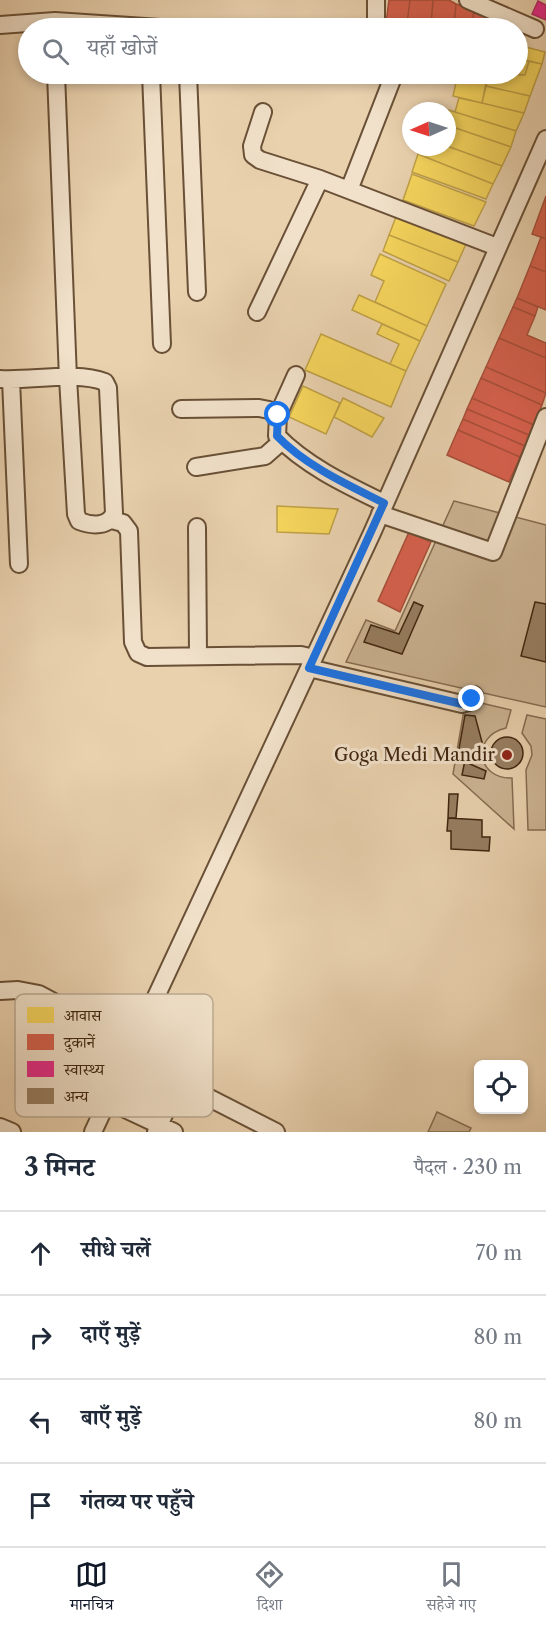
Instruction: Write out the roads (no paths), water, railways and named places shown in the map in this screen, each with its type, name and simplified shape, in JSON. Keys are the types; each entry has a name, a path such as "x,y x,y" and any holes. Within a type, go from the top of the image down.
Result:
{"street":[{"path":"376,0 376,18"},
{"path":"468,0 510,18"},
{"path":"0,24 18,24"},
{"path":"19,564 5,380 68,378 98,379 105,382 108,388 114,513 112,520 107,524 86,524 79,521 76,514 68,378 57,84"},
{"path":"151,84 162,344"},
{"path":"188,84 197,292"},
{"path":"349,190 390,84"},
{"path":"263,112 252,146 254,154 273,165 320,179 498,247"},
{"path":"157,994 382,508 498,247 540,168 546,139"},
{"path":"256,312 320,179"},
{"path":"296,375 278,415 277,436 288,448 382,508 493,552 546,417"},
{"path":"182,410 259,408 278,415"},
{"path":"196,467 265,456 282,441"},
{"path":"112,520 123,523 129,531 133,642 138,653 147,657 301,655 311,663 462,704 468,702 474,695"},
{"path":"197,527 198,656"},
{"path":"0,991 18,990 39,994"},
{"path":"213,1100 276,1132"},
{"path":"93,1132 100,1117"},
{"path":"138,1117 163,1130"},
{"path":"0,1127 12,1132"}],"place":[{"name":"Goga Medi Mandir","path":"507,755"}]}
